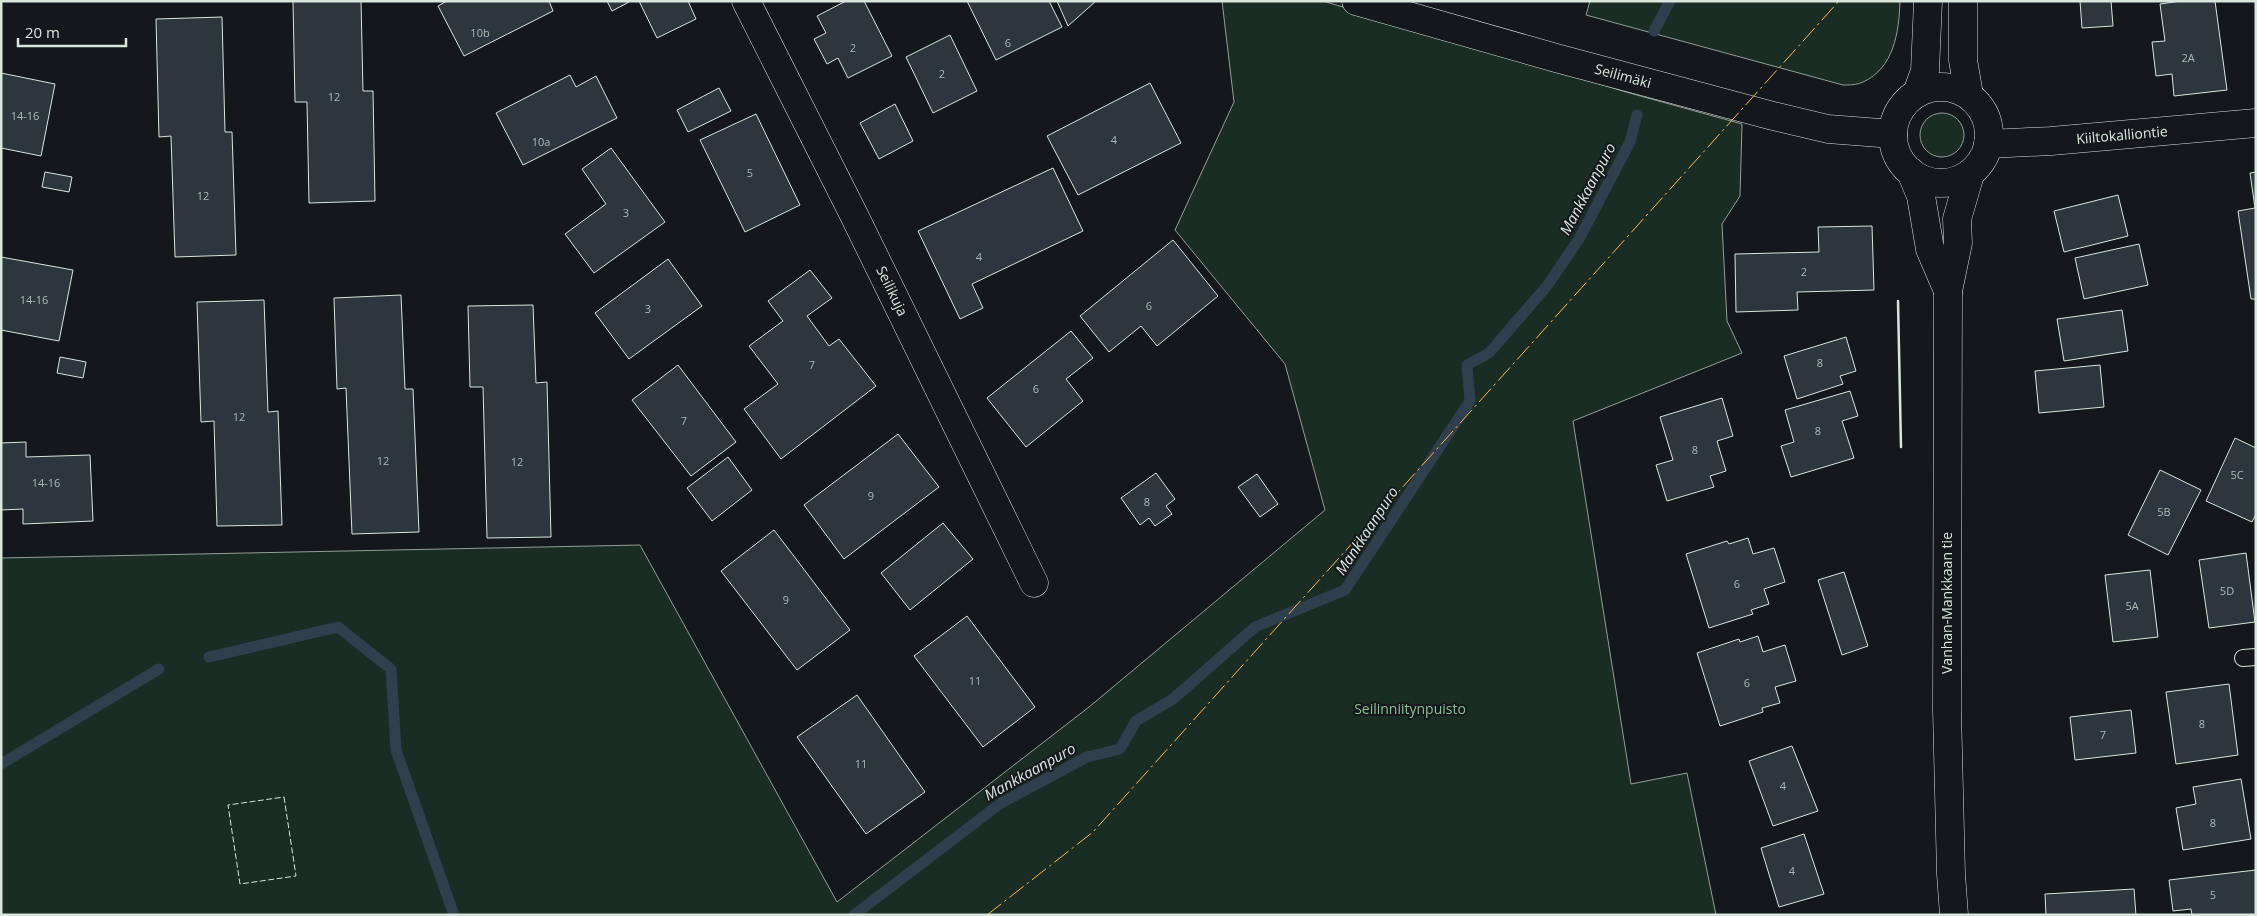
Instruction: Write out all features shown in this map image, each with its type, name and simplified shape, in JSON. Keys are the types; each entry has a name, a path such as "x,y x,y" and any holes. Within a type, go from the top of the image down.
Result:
{"street":[{"name":"Seilikuja","path":"746,1 853,212 1034,583"},
{"name":"Seilimäki","path":"1356,1 1556,58 1774,116 1828,129 1893,134"},
{"path":"1917,93 1924,71 1928,1"},
{"path":"1963,1 1963,60 1968,95"},
{"path":"1944,86 1968,95 1983,111 1988,127 1988,144 1980,162 1970,174 1949,182 1927,180 1911,172 1901,163 1894,145 1893,125 1901,107 1910,97 1917,93 1926,88 1944,86"},
{"name":"Kiiltokalliontie","path":"1988,144 2052,141 2256,123"},
{"name":"Vanhan-Mankkaan tie","path":"1911,172 1921,196 1930,249 1948,291"},
{"name":"Vanhan-Mankkaan tie","path":"1954,915 1951,874 1947,710 1948,291 1958,243 1957,219 1970,174"}],"green space":[{"name":"Seilinniitynpuisto","path":"1222,1 1323,1 1626,92 1742,124 1740,196 1722,224 1727,321 1742,353 1573,421 1631,784 1687,773 1716,915 1,915 1,558 640,545 837,902 1089,707 1325,510 1285,364 1175,230 1234,102"},
{"path":"1590,1 1900,1 1896,37 1893,48 1882,68 1863,82 1843,85 1586,15"},
{"path":"1942,113 1954,117 1960,123 1964,135 1960,147 1954,153 1942,157 1930,153 1924,147 1920,135 1924,123 1930,117"}],"building":[{"path":"293,1 361,1 363,91 373,91 375,201 309,203 307,102 295,102"},
{"path":"447,1 549,1 553,11 464,56 438,6"},
{"path":"607,1 631,1 612,11"},
{"path":"639,1 688,1 696,19 657,38"},
{"path":"846,1 864,1 892,56 848,78 838,58 827,64 814,39 826,33 817,16"},
{"path":"967,1 1049,1 1062,27 996,60"},
{"path":"1057,1 1096,1 1068,26"},
{"path":"2080,1 2111,1 2113,26 2082,28"},
{"path":"2181,1 2215,1 2227,90 2174,96 2172,74 2156,76 2152,42 2165,41 2160,4"},
{"path":"222,17 225,132 232,132 236,255 175,257 171,136 159,137 156,19"},
{"path":"950,35 977,91 933,113 906,57"},
{"path":"1,73 55,84 41,156 1,148"},
{"path":"570,75 576,87 596,76 617,118 523,165 496,113"},
{"path":"1150,83 1181,143 1078,195 1047,136"},
{"path":"719,88 731,111 688,132 677,110"},
{"path":"895,104 913,141 879,159 860,123"},
{"path":"756,114 800,205 745,232 700,140"},
{"path":"611,148 665,222 594,273 565,234 606,204 582,169"},
{"path":"1053,168 1083,231 972,284 983,308 960,319 918,231"},
{"path":"45,172 72,177 69,192 42,187"},
{"path":"2256,172 2256,299 2251,299 2238,211 2255,208 2250,173"},
{"path":"2118,195 2128,236 2064,252 2054,211"},
{"path":"1872,226 1874,290 1797,292 1798,310 1736,312 1735,254 1819,252 1818,227"},
{"path":"1173,240 1218,296 1157,346 1141,326 1109,352 1080,316"},
{"path":"2139,244 2148,285 2084,299 2075,258"},
{"path":"1,257 73,270 59,341 1,330"},
{"path":"668,259 702,306 629,359 595,313"},
{"path":"810,270 832,298 807,316 829,346 839,339 876,386 781,459 744,409 778,384 749,346 783,321 768,301"},
{"path":"401,295 405,389 413,389 419,532 352,534 346,388 337,389 334,298"},
{"path":"264,300 268,412 278,411 282,525 217,526 214,421 201,422 197,302"},
{"path":"533,305 536,383 547,382 551,537 487,538 483,387 470,387 468,306"},
{"path":"2122,310 2128,351 2064,361 2057,319"},
{"path":"1071,331 1093,358 1066,379 1083,401 1026,447 987,398"},
{"path":"1846,337 1856,371 1840,376 1843,384 1797,399 1784,356"},
{"path":"60,357 86,362 83,378 57,373"},
{"path":"678,365 736,442 691,476 632,400"},
{"path":"2100,365 2104,407 2039,413 2035,371"},
{"path":"1850,391 1858,416 1842,421 1854,458 1791,477 1781,446 1794,442 1785,410"},
{"path":"1722,398 1733,436 1717,441 1726,471 1710,476 1714,487 1667,501 1656,465 1673,460 1660,417"},
{"path":"898,434 939,487 844,559 804,505"},
{"path":"2235,438 2256,448 2256,514 2252,522 2206,501"},
{"path":"26,442 26,457 90,455 93,521 23,524 23,509 1,510 1,443"},
{"path":"728,457 752,490 712,521 687,488"},
{"path":"2160,470 2201,490 2168,555 2128,535"},
{"path":"1156,473 1175,499 1166,506 1172,514 1155,526 1149,518 1140,525 1121,498"},
{"path":"1257,474 1278,504 1260,517 1238,487"},
{"path":"943,523 973,559 910,610 881,573"},
{"path":"774,530 850,630 797,670 721,571"},
{"path":"1748,538 1753,554 1774,548 1785,582 1764,589 1769,604 1751,610 1753,614 1709,628 1686,554 1727,541 1729,544"},
{"path":"2246,553 2255,622 2209,628 2199,560"},
{"path":"2150,570 2158,637 2113,642 2105,575"},
{"path":"1844,572 1868,646 1842,655 1818,580"},
{"path":"967,616 1035,707 983,747 914,656"},
{"path":"1758,636 1763,652 1785,645 1796,681 1775,687 1780,703 1762,708 1763,712 1720,726 1697,653 1739,639 1740,642"},
{"path":"2229,684 2238,755 2176,764 2166,692"},
{"path":"857,695 925,792 866,834 797,737"},
{"path":"2131,710 2136,753 2075,760 2070,717"},
{"path":"1792,746 1818,811 1773,826 1749,761"},
{"path":"2241,779 2251,839 2183,850 2176,808 2196,804 2193,787"},
{"path":"1804,834 1824,894 1779,907 1761,848"},
{"path":"2256,870 2256,915 2192,915 2191,909 2173,911 2169,880"},
{"path":"2134,889 2136,915 2046,915 2045,894"}],"waterway":[{"path":"1654,31 1670,1"},
{"name":"Mankkaanpuro","path":"854,915 1001,803 1087,757 1120,749 1136,721 1173,699 1255,627 1345,590 1470,401 1467,365 1489,353 1547,286 1579,239 1630,142 1637,115"},
{"path":"209,657 338,627 391,669 396,750 454,915"},
{"path":"1,764 159,669"}],"fence":[{"path":"284,797 296,876 240,884 228,805 284,797"}],"wall":[{"path":"1898,301 1901,447"}],"power":[{"path":"987,915 1093,832 1839,1"}]}
